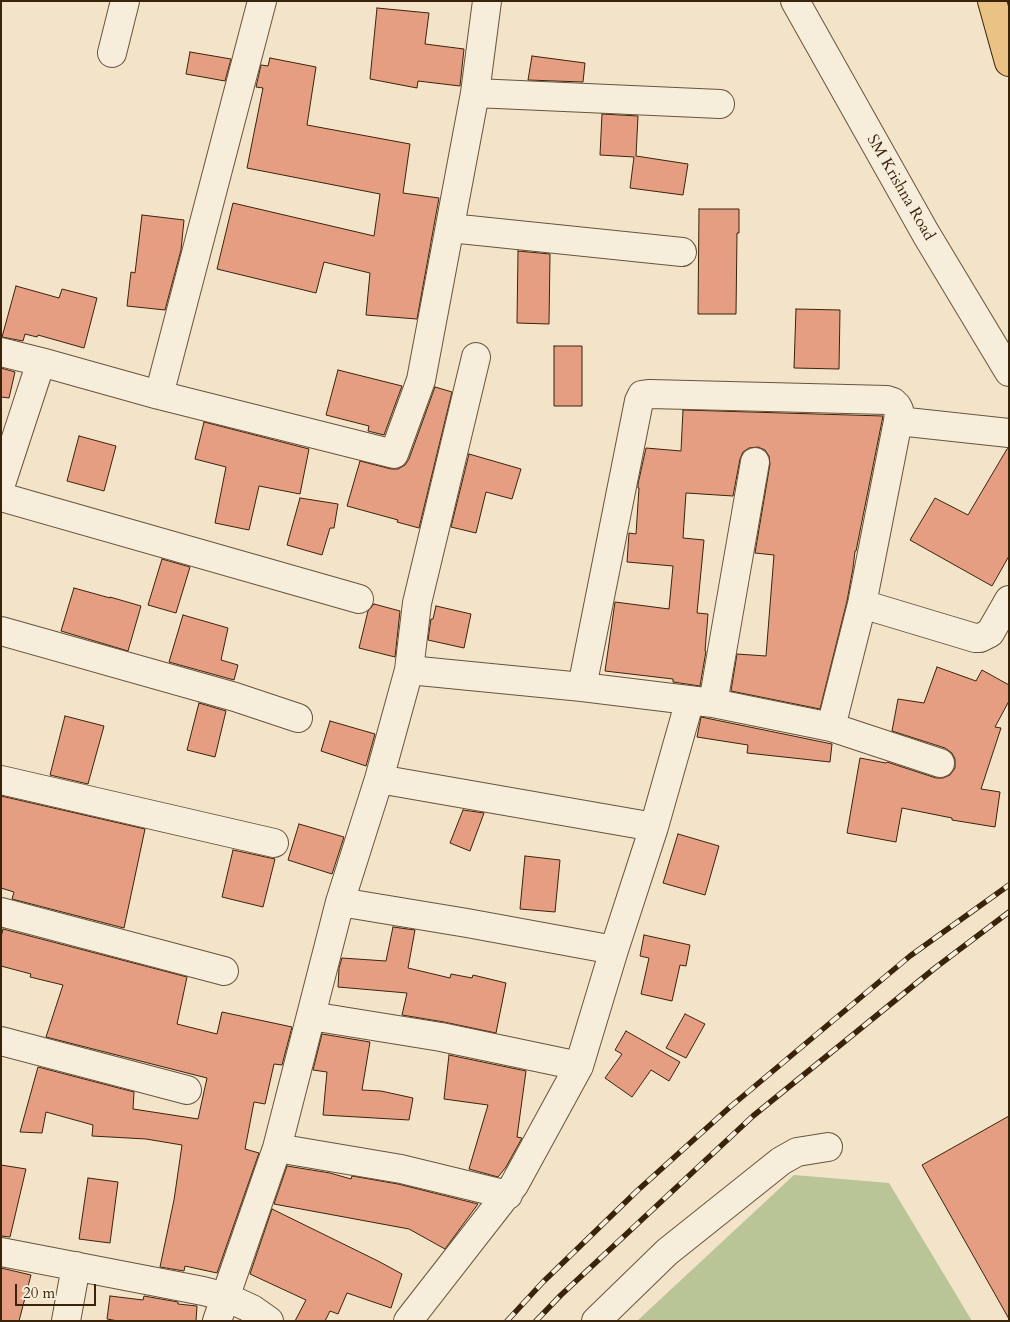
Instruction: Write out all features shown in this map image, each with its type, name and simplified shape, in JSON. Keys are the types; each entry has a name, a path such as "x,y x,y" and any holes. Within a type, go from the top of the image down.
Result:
{"highway":[{"path":"992,1 1009,62"}],"street":[{"path":"112,53 125,1"},
{"path":"159,395 262,1"},
{"path":"1,352 159,395 394,454 421,380 475,93 487,1"},
{"name":"SM Krishna Road","path":"795,1 926,234 1009,372"},
{"path":"475,93 720,104"},
{"path":"450,228 682,252"},
{"path":"221,1309 277,1148 340,902 379,779 409,670 416,603 476,357"},
{"path":"1,484 41,362"},
{"path":"582,687 639,401 642,395 887,400 897,406 899,410 898,421 862,604 831,727"},
{"path":"898,421 1009,433"},
{"path":"408,1321 514,1186 579,1066 654,827 702,701 755,462"},
{"path":"1,497 359,599"},
{"path":"862,604 974,638 980,638 990,633 1009,600"},
{"path":"1,631 235,697 298,718"},
{"path":"409,670 702,701 831,727 940,763"},
{"path":"379,779 654,827"},
{"path":"1,780 274,843"},
{"path":"340,902 614,950"},
{"path":"1,912 224,970"},
{"path":"311,1016 441,1038 579,1066"},
{"path":"1,1040 187,1090"},
{"path":"277,1148 401,1169 508,1194"},
{"path":"596,1321 667,1252 781,1162 797,1152 828,1148"},
{"path":"1,1252 203,1291 221,1309 252,1308 269,1321"},
{"path":"66,1321 76,1266"}],"green space":[{"path":"794,1175 889,1183 972,1321 637,1321"}],"building":[{"path":"377,8 429,13 425,44 464,49 460,86 418,81 417,88 370,79"},
{"path":"190,52 231,59 225,81 186,74"},
{"path":"532,56 585,63 583,82 528,80"},
{"path":"270,58 316,67 307,125 410,144 403,193 439,198 417,319 366,315 370,273 324,262 316,293 217,269 233,203 374,236 380,194 247,168 263,88 256,87 261,65 268,66"},
{"path":"602,114 638,116 636,156 688,164 683,195 630,188 634,157 600,155"},
{"path":"699,209 739,209 736,314 698,314"},
{"path":"142,215 184,220 181,250 165,310 127,306 131,272 135,273"},
{"path":"518,251 550,254 549,324 517,323"},
{"path":"16,286 59,298 62,289 97,298 84,348 38,335 37,337 25,334 23,341 2,337"},
{"path":"796,309 840,310 839,369 794,368"},
{"path":"554,346 582,346 582,406 554,406"},
{"path":"1,368 15,372 9,398 1,397"},
{"path":"338,370 402,386 384,435 368,431 369,426 326,415"},
{"path":"435,387 452,392 419,528 397,522 398,520 347,506 360,461 391,469 398,469 405,465 409,459"},
{"path":"683,410 883,416 855,551 847,601 820,709 731,691 737,654 766,656 774,555 755,553 770,464 769,456 765,450 758,447 749,448 743,452 733,496 686,493 683,538 704,540 697,613 708,614 706,651 700,686 673,682 673,679 605,671 615,602 669,609 673,566 627,562 629,533 636,534 638,484 646,448 681,451"},
{"path":"204,422 309,449 300,494 259,486 249,530 215,523 226,467 195,459"},
{"path":"79,436 116,446 104,491 67,481"},
{"path":"1009,448 1009,556 992,586 910,540 935,498 968,515"},
{"path":"469,454 521,469 512,499 486,492 476,533 451,527"},
{"path":"300,498 338,504 334,528 330,528 322,555 287,545"},
{"path":"162,559 190,567 176,613 148,605"},
{"path":"74,588 141,606 128,651 61,631"},
{"path":"374,604 400,611 395,657 359,648 368,611"},
{"path":"436,606 471,614 464,648 428,640 431,619 433,619"},
{"path":"183,615 228,628 221,660 238,665 234,680 169,662"},
{"path":"937,667 976,681 982,670 1009,685 1009,701 995,727 1001,728 981,789 1000,792 995,827 952,820 952,818 902,808 896,842 847,833 860,758 887,762 936,778 950,775 955,768 955,759 952,753 945,748 892,731 898,699 924,703"},
{"path":"199,703 226,711 215,757 187,750"},
{"path":"65,716 104,726 88,784 50,775"},
{"path":"701,717 832,744 830,762 747,753 748,745 697,737"},
{"path":"330,721 375,734 366,766 321,751"},
{"path":"1,796 145,829 124,928 12,899 14,892 1,888"},
{"path":"463,810 484,813 470,851 450,843"},
{"path":"299,824 344,837 332,874 288,860"},
{"path":"678,834 719,846 705,895 663,883"},
{"path":"233,850 275,859 263,907 222,897"},
{"path":"525,856 560,860 555,912 520,909"},
{"path":"393,927 415,930 408,968 450,978 451,974 472,978 473,975 506,983 496,1033 402,1015 407,993 338,987 339,968 342,958 386,961"},
{"path":"3,929 187,977 177,1024 217,1034 222,1012 292,1027 282,1065 274,1064 265,1104 254,1102 245,1149 259,1153 217,1273 185,1266 184,1271 160,1267 174,1200 182,1145 146,1139 92,1136 93,1125 46,1112 42,1133 20,1132 38,1067 134,1092 133,1109 198,1119 207,1078 46,1037 63,985 30,977 31,974 1,966 1,937"},
{"path":"644,935 690,945 686,966 680,965 672,1001 641,994 649,958 640,956"},
{"path":"685,1014 705,1024 686,1058 666,1048"},
{"path":"626,1031 680,1062 669,1081 651,1070 632,1097 605,1078 622,1054 615,1050"},
{"path":"322,1034 370,1042 362,1090 381,1091 413,1098 409,1120 323,1115 327,1072 313,1070"},
{"path":"449,1055 526,1071 517,1137 522,1138 506,1167 498,1177 469,1169 488,1105 444,1099"},
{"path":"1009,1116 1009,1319 922,1165"},
{"path":"1,1165 26,1169 10,1237 1,1236"},
{"path":"287,1166 330,1173 351,1179 352,1176 398,1184 478,1204 445,1249 409,1229 274,1204"},
{"path":"88,1178 118,1182 110,1243 79,1239"},
{"path":"272,1209 402,1274 391,1308 347,1293 338,1314 330,1311 325,1321 295,1321 306,1300 250,1274"},
{"path":"1,1268 31,1275 19,1321 1,1321"},
{"path":"110,1296 143,1300 144,1296 178,1302 178,1304 197,1306 196,1321 118,1321 107,1319"}],"railway":[{"path":"507,1321 543,1282 638,1190 730,1107 910,956 1009,885"},
{"path":"536,1321 561,1295 753,1116 935,968 1009,912"}]}
